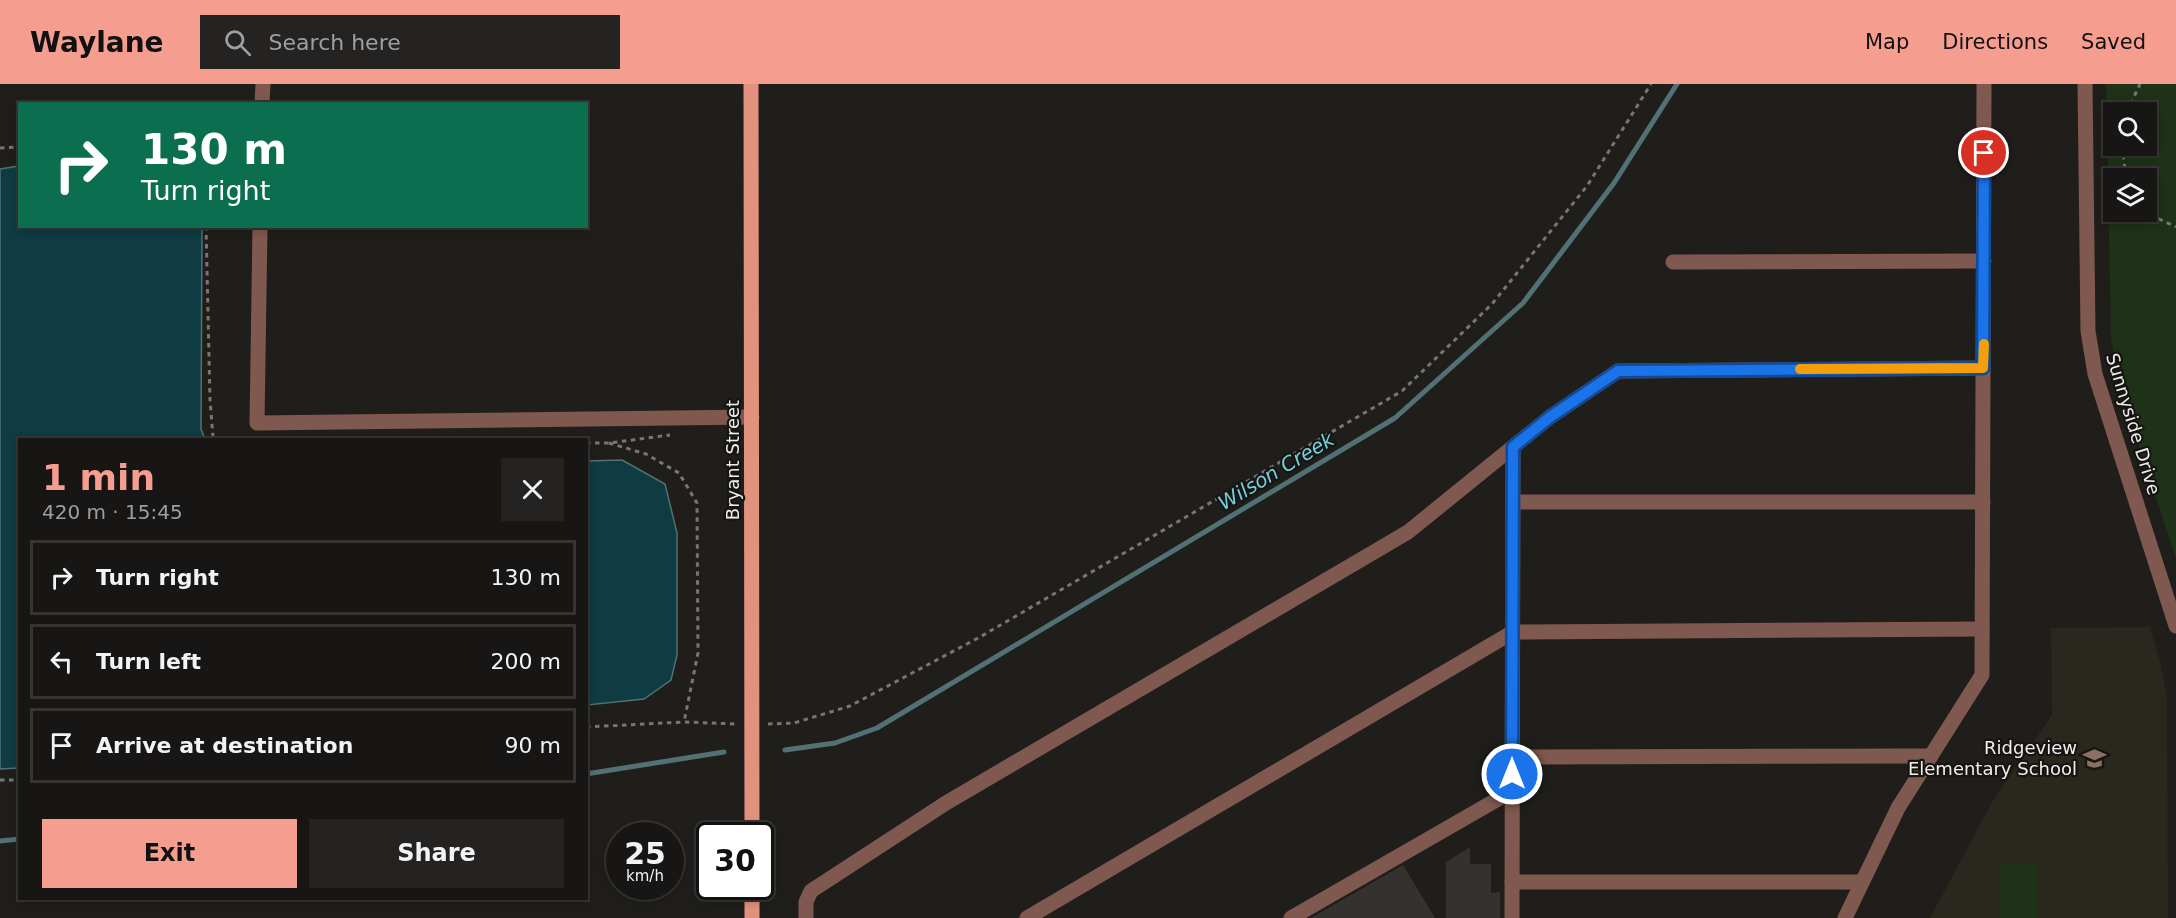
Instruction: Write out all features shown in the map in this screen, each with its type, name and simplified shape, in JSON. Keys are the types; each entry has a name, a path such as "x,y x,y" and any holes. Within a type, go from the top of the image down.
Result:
{"main road":[{"name":"Bryant Street","path":"751,84 752,822"},
{"path":"752,900 752,918"}],"street":[{"path":"262,102 263,84"},
{"path":"1845,918 1898,807 1982,675 1984,84"},
{"name":"Sunnyside Drive","path":"2085,84 2088,331 2095,374 2176,627"},
{"path":"260,228 257,423 752,417"},
{"path":"1673,262 1984,261"},
{"path":"806,918 806,902 811,891 946,803 1408,532 1550,417 1618,371 1983,368"},
{"path":"1512,918 1513,447"},
{"path":"1513,502 1983,502"},
{"path":"1027,918 1513,632 1982,629"},
{"path":"1512,757 1931,756"},
{"path":"1291,918 1512,791"},
{"path":"1512,882 1862,882"}],"path":[{"path":"588,727 684,722 752,725 794,723 850,706 980,637 1402,391 1491,304 1587,186 1650,84"},
{"path":"2132,102 2140,84"},
{"path":"0,148 18,147"},
{"path":"2157,218 2176,227"},
{"path":"206,228 210,400 214,438"},
{"path":"588,443 609,443 679,434"},
{"path":"609,443 646,454 680,473 697,503 698,652 684,722"},
{"path":"0,780 18,780"}],"shaded area":[{"name":"Ridgeview Elementary School","path":"2150,627 2167,697 2168,918 1930,918 1992,802 2052,715 2051,628"}],"green space":[{"path":"2106,84 2176,84 2176,559 2120,388 2111,339 2109,222 2157,222 2157,168 2108,168 2107,156 2157,156 2157,102 2106,102"},
{"path":"2000,864 2038,864 2038,918 2000,918"}],"water":[{"path":"18,166 18,228 202,228 201,429 205,438 18,438 18,768 0,769 0,169"},
{"path":"622,460 665,484 677,533 677,655 671,680 644,699 588,705 588,461"}],"building":[{"path":"1470,847 1470,864 1491,864 1491,893 1500,892 1500,918 1446,918 1446,862"},
{"path":"1403,865 1435,918 1311,918"}],"waterway":[{"name":"Wilson Creek","path":"785,750 835,743 877,728 1395,418 1523,303 1614,183 1677,84"},
{"name":"Wilson Creek","path":"588,774 724,752"},
{"name":"Wilson Creek","path":"0,841 18,839"}],"slow traffic":[{"path":"1800,369 1983,368 1984,344"}],"place":[{"name":"Ridgeview Elementary School","path":"2095,758"}],"route":[{"path":"1512,774 1513,447 1550,417 1618,371 1983,368 1984,153"}]}
